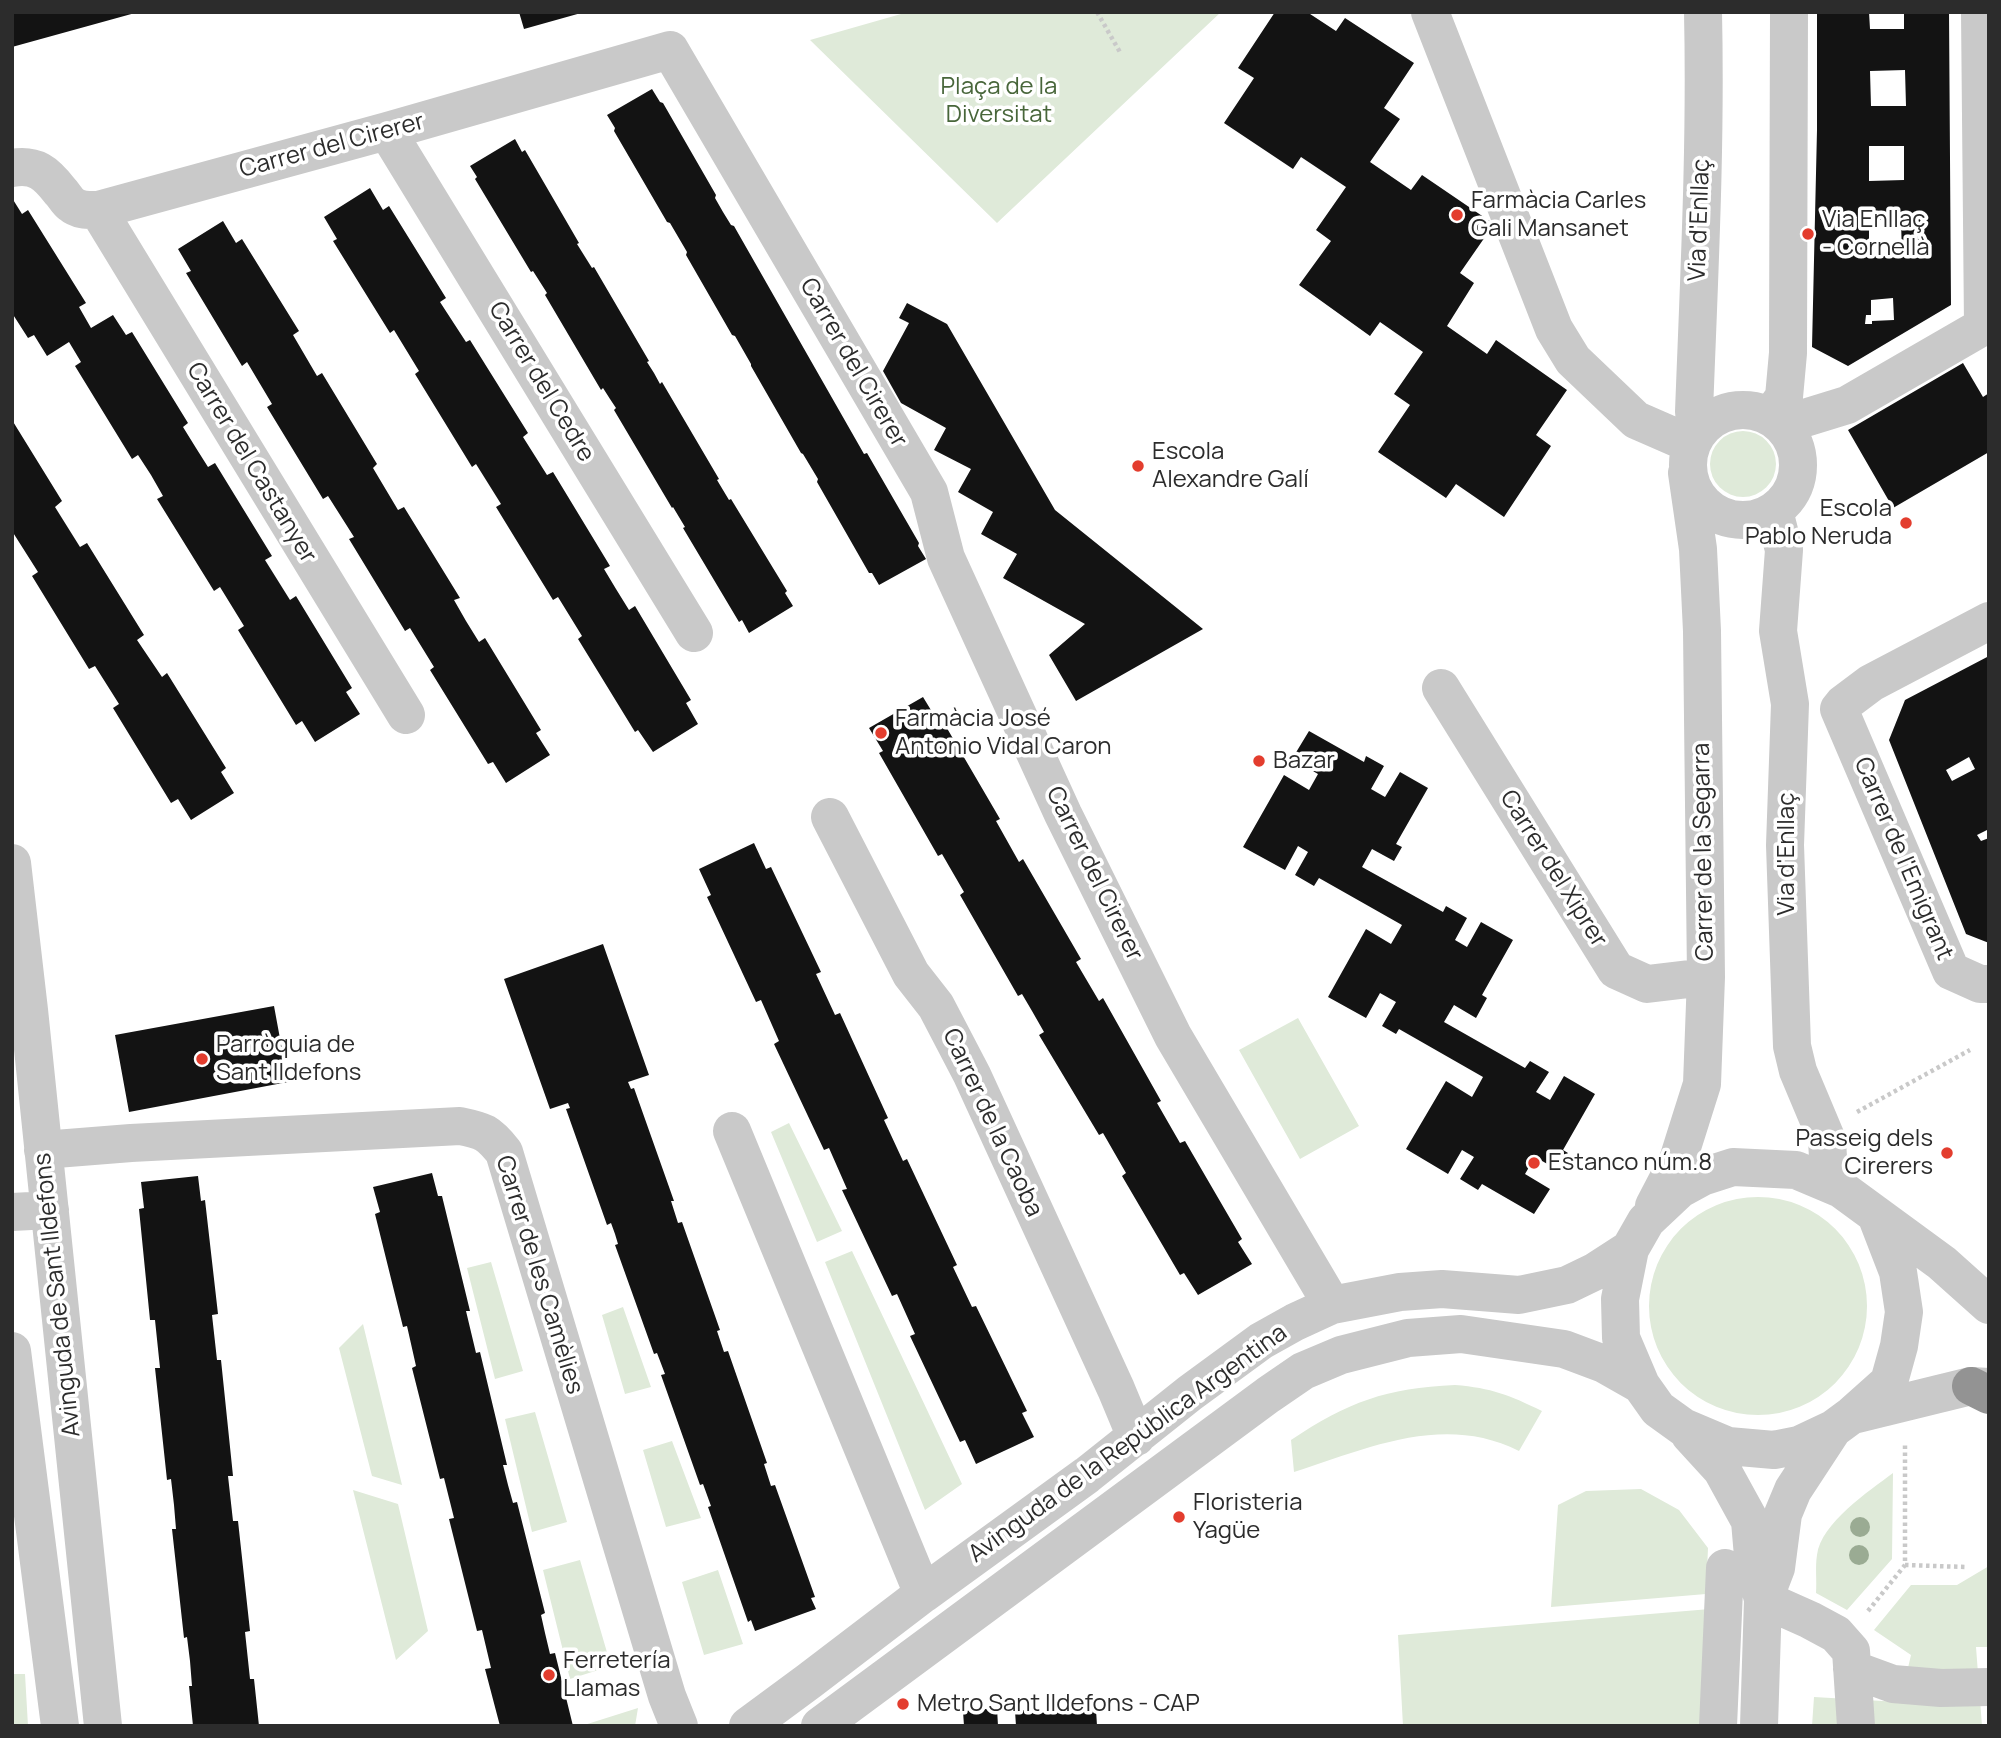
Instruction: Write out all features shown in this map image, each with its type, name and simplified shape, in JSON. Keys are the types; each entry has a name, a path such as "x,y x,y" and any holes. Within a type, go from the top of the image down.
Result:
{"street":[{"path":"1430,12 1554,329 1573,360 1636,420 1695,447"},
{"name":"Via d'Enllaç","path":"1695,447 1703,12"},
{"path":"1776,421 1784,397 1788,353 1789,12"},
{"path":"1776,421 1847,405 1986,324 1980,12"},
{"name":"Carrer del Cirerer","path":"98,210 670,50 929,492 946,558 1063,814 1173,1036 1332,1305"},
{"name":"Carrer del Cedre","path":"387,131 694,633"},
{"path":"12,168 36,168 54,183 72,205 85,211 98,210"},
{"name":"Carrer del Castanyer","path":"98,210 406,715"},
{"path":"1749,409 1776,421 1792,438 1797,453 1795,486 1786,500 1774,511 1757,519 1738,520 1720,516 1704,505 1693,490 1695,447 1726,411 1749,409"},
{"name":"Carrer de la Segarra","path":"1638,1235 1678,1160 1702,1084 1706,977 1702,631 1695,447"},
{"name":"Via d'Enllaç","path":"1774,511 1784,550 1778,631 1790,704 1785,845 1792,1046 1798,1071 1827,1140 1829,1175 1841,1188"},
{"path":"1790,704 1839,709 1871,683 1989,621"},
{"name":"Carrer del Xiprer","path":"1440,688 1616,970 1647,984 1706,977"},
{"name":"Carrer de l'Emigrant","path":"1839,709 1951,971 1980,984 1989,984"},
{"name":"Carrer de la Caoba","path":"830,817 911,974 936,1006 972,1075 1136,1437"},
{"name":"Avinguda de Sant Ildefons","path":"12,863 103,1726"},
{"name":"Carrer de les Camèlies","path":"43,1150 460,1126 483,1131 494,1140 503,1152 667,1696 679,1726"},
{"path":"732,1131 923,1594"},
{"name":"Avinguda de la República Argentina","path":"748,1726 1087,1475 1190,1393 1261,1341 1295,1322 1332,1305 1400,1292 1432,1290 1519,1294 1567,1285 1596,1271 1638,1235 1680,1188 1702,1177 1733,1167 1796,1170 1841,1188"},
{"path":"1841,1188 1942,1264 1989,1305"},
{"path":"12,1212 50,1210"},
{"path":"1683,1427 1728,1446 1774,1450 1799,1445 1842,1422 1889,1382 1899,1346 1904,1312 1898,1272 1876,1215"},
{"path":"1638,1235 1620,1299 1621,1338 1641,1385 1658,1409 1683,1427 1723,1470 1750,1521 1754,1568 1763,1599 1759,1726"},
{"name":"Avinguda de la República Argentina","path":"820,1726 1268,1395 1303,1371 1341,1355 1408,1338 1461,1334 1564,1349 1604,1364 1641,1385"},
{"path":"12,1351 60,1726"},
{"path":"1763,1599 1776,1568 1783,1514 1793,1490 1842,1422 1983,1389"},
{"path":"1718,1726 1725,1568"},
{"path":"1763,1599 1836,1634 1851,1651 1856,1726"},
{"path":"1852,1670 1894,1684 1941,1688 1989,1687"}],"path":[{"path":"1097,12 1121,54"},
{"path":"1856,1113 1970,1049"},
{"path":"1867,1613 1905,1565 1905,1433"},
{"path":"1905,1565 1966,1567"}],"green space":[{"name":"Plaça de la Diversitat","path":"908,12 1221,12 997,223 810,40"},
{"path":"1743,431 1756,434 1766,441 1773,451 1776,464 1773,477 1766,487 1756,494 1743,497 1730,494 1720,487 1713,477 1710,464 1713,451 1720,441 1730,434"},
{"path":"1298,1018 1359,1126 1300,1159 1239,1050"},
{"path":"789,1123 842,1231 817,1242 771,1132"},
{"path":"1769,1197 1800,1205 1819,1215 1835,1229 1849,1245 1859,1264 1867,1306 1859,1348 1849,1367 1835,1383 1819,1397 1800,1407 1769,1415 1747,1415 1716,1407 1697,1397 1667,1367 1657,1348 1651,1327 1649,1295 1657,1264 1667,1245 1697,1215 1716,1205 1737,1199"},
{"path":"852,1251 962,1484 925,1510 825,1262"},
{"path":"491,1262 523,1371 495,1379 467,1268"},
{"path":"623,1307 651,1387 625,1394 602,1315"},
{"path":"363,1324 402,1485 372,1476 339,1348"},
{"path":"1455,1385 1500,1393 1542,1411 1519,1451 1491,1440 1463,1435 1434,1435 1378,1445 1294,1472 1291,1440 1331,1416 1369,1399 1388,1394"},
{"path":"535,1412 567,1522 532,1532 505,1419"},
{"path":"672,1441 701,1518 666,1527 643,1450"},
{"path":"1893,1473 1892,1559 1847,1610 1816,1593 1816,1560 1820,1543 1836,1520"},
{"path":"1641,1489 1679,1510 1708,1548 1706,1594 1551,1607 1558,1505 1586,1491"},
{"path":"353,1490 398,1504 428,1631 396,1660"},
{"path":"580,1560 611,1666 570,1679 543,1570"},
{"path":"1989,1566 1989,1647 1976,1647 1982,1726 1812,1726 1814,1697 1900,1702 1911,1655 1874,1630 1911,1585 1957,1585"},
{"path":"718,1570 743,1644 704,1655 682,1582"},
{"path":"1710,1609 1703,1726 1403,1726 1398,1635"},
{"path":"12,1674 25,1674 28,1726 12,1726"},
{"path":"638,1708 635,1726 581,1726"}],"building":[{"path":"12,12 135,12 135,13 12,47"},
{"path":"519,12 581,12 581,13 524,29"},
{"path":"1275,12 1307,12 1336,31 1345,18 1414,63 1384,108 1400,119 1370,162 1411,190 1422,175 1494,224 1460,273 1474,283 1447,326 1487,354 1496,340 1567,390 1536,435 1551,446 1504,517 1456,484 1446,498 1378,452 1410,405 1394,394 1423,352 1380,322 1370,336 1299,285 1331,241 1316,230 1346,187 1301,157 1293,169 1224,123 1254,78 1238,68"},
{"path":"1817,12 1869,12 1870,29 1904,29 1904,12 1949,12 1951,305 1848,366 1812,347","holes":["1905,70 1906,106 1871,106 1870,71","1869,146 1904,146 1904,180 1869,181","1869,220 1901,220 1902,256 1869,256","1893,298 1894,320 1865,324 1866,315 1871,315 1871,300"]},
{"path":"652,89 663,103 723,212 734,226 864,454 867,453 919,543 918,546 926,559 879,585 872,573 869,573 817,482 818,479 614,131 615,128 607,115"},
{"path":"515,139 522,152 525,150 579,243 577,244 592,268 594,267 649,361 647,362 660,384 662,382 719,479 717,480 787,591 785,593 793,606 749,633 742,620 739,622 614,410 616,408 603,388 601,390 545,295 547,293 533,271 531,272 475,179 477,177 470,166"},
{"path":"370,188 383,210 389,206 446,298 440,302 466,342 470,340 528,433 523,437 547,475 553,472 610,566 604,569 616,589 629,610 635,606 691,700 686,703 698,724 653,752 638,730 635,732 578,639 582,636 558,597 553,600 496,507 501,504 476,464 472,467 415,374 419,371 394,330 390,333 333,241 337,239 324,217"},
{"path":"12,198 22,214 28,210 86,303 79,307 91,328 113,315 126,335 132,332 188,423 183,427 196,448 208,467 215,463 272,556 265,560 290,600 296,596 352,688 346,692 360,714 315,742 302,721 296,725 238,630 244,626 220,587 214,591 157,499 163,496 151,475 138,455 132,459 75,366 81,362 69,342 47,356 34,335 28,338 12,313"},
{"path":"223,221 236,243 242,239 299,331 293,335 317,376 322,373 377,464 373,468 398,510 404,507 460,598 454,600 466,621 479,642 485,638 541,730 536,733 550,755 506,783 493,762 488,764 430,670 434,667 410,628 405,631 349,539 354,537 328,496 323,499 267,407 272,404 247,362 242,366 186,273 191,271 178,249"},
{"path":"907,303 947,324 1055,510 1203,629 1076,701 1049,655 1085,624 1003,578 1017,554 981,534 993,512 958,492 971,469 934,450 946,428 901,403 883,371 909,323 899,318"},
{"path":"1963,363 1983,397 1989,393 1989,452 1893,508 1848,430"},
{"path":"12,420 62,501 55,507 80,547 87,543 144,635 137,640 162,677 167,673 226,768 221,772 234,793 191,820 178,799 171,803 113,708 119,704 95,666 89,669 32,576 38,572 12,531"},
{"path":"1989,656 1989,829 1977,835 1981,841 1989,838 1989,943 1966,934 1889,740 1905,700","holes":["1969,757 1975,769 1952,781 1946,770"]},
{"path":"923,697 937,720 941,718 1000,819 996,821 1019,862 1023,859 1081,959 1076,962 1099,1001 1103,998 1161,1101 1157,1103 1180,1143 1185,1141 1242,1239 1238,1242 1252,1264 1198,1295 1184,1273 1180,1275 1122,1176 1126,1173 1103,1133 1099,1135 1039,1035 1044,1032 1022,994 1018,996 960,895 964,892 942,854 938,856 879,753 883,751 869,728"},
{"path":"1309,731 1364,762 1366,756 1384,766 1371,789 1385,797 1400,772 1428,788 1396,844 1402,847 1394,861 1372,849 1362,867 1443,912 1446,906 1467,918 1455,940 1467,947 1481,922 1513,940 1482,995 1487,998 1476,1018 1454,1005 1444,1022 1525,1068 1530,1061 1549,1072 1536,1092 1550,1100 1564,1076 1595,1094 1563,1150 1568,1153 1558,1170 1535,1157 1525,1174 1550,1189 1534,1214 1482,1184 1478,1190 1460,1179 1474,1157 1462,1150 1448,1174 1406,1149 1446,1081 1472,1097 1483,1077 1399,1029 1396,1034 1382,1026 1396,1002 1380,993 1366,1018 1328,997 1366,929 1391,944 1402,925 1319,878 1314,886 1295,875 1308,852 1298,846 1285,870 1243,847 1284,775 1309,790 1318,774 1292,759"},
{"path":"754,843 766,869 771,867 821,972 816,974 835,1015 840,1013 888,1118 884,1120 903,1161 907,1159 957,1265 953,1267 972,1307 976,1306 1027,1411 1022,1413 1034,1437 976,1464 965,1440 960,1442 910,1336 915,1334 897,1294 892,1296 842,1190 847,1189 829,1148 824,1150 774,1044 779,1041 761,1000 756,1002 707,897 711,895 699,869"},
{"path":"603,944 649,1075 628,1082 631,1089 634,1088 674,1201 671,1201 678,1223 682,1222 720,1330 717,1331 724,1352 728,1351 767,1463 764,1464 771,1486 775,1485 815,1597 811,1598 816,1609 755,1631 751,1620 748,1622 708,1507 711,1506 703,1484 700,1485 661,1375 665,1374 657,1353 654,1354 615,1245 618,1244 611,1223 607,1225 566,1109 570,1108 568,1103 550,1109 504,979"},
{"name":"Parròquia de Sant Ildefons","path":"274,1006 288,1082 129,1112 115,1035"},
{"path":"432,1173 438,1196 442,1196 470,1311 466,1311 476,1353 480,1352 507,1465 503,1465 508,1485 513,1503 517,1502 545,1613 541,1615 550,1654 555,1653 573,1726 500,1726 485,1669 491,1668 482,1630 477,1631 449,1519 454,1518 444,1478 440,1479 412,1368 416,1366 407,1326 403,1327 375,1214 380,1212 373,1187"},
{"path":"198,1176 201,1201 205,1200 218,1314 212,1315 217,1360 221,1360 233,1476 228,1476 233,1521 238,1521 250,1631 245,1632 259,1726 193,1726 189,1686 192,1686 190,1661 187,1637 184,1638 172,1529 176,1529 174,1505 171,1479 167,1480 155,1368 160,1368 155,1320 150,1320 139,1209 144,1208 141,1182"},
{"path":"997,1708 998,1726 964,1726 963,1711"},
{"path":"1037,1709 1037,1713 1096,1709 1097,1726 1016,1726 1015,1711"}],"place":[{"name":"Farmàcia Carles Gali Mansanet","path":"1457,215"},
{"name":"Via Enllaç - Cornellà","path":"1808,234"},
{"name":"Escola Alexandre Galí","path":"1138,466"},
{"name":"Escola Pablo Neruda","path":"1906,523"},
{"name":"Farmàcia José Antonio Vidal Caron","path":"881,733"},
{"name":"Bazar","path":"1259,761"},
{"name":"Parròquia de Sant Ildefons","path":"202,1059"},
{"name":"Passeig dels Cirerers","path":"1947,1153"},
{"name":"Estanco núm.8","path":"1534,1163"},
{"name":"Floristeria Yagüe","path":"1179,1517"},
{"name":"Ferretería Llamas","path":"549,1675"},
{"name":"Metro Sant Ildefons - CAP","path":"903,1704"}]}
